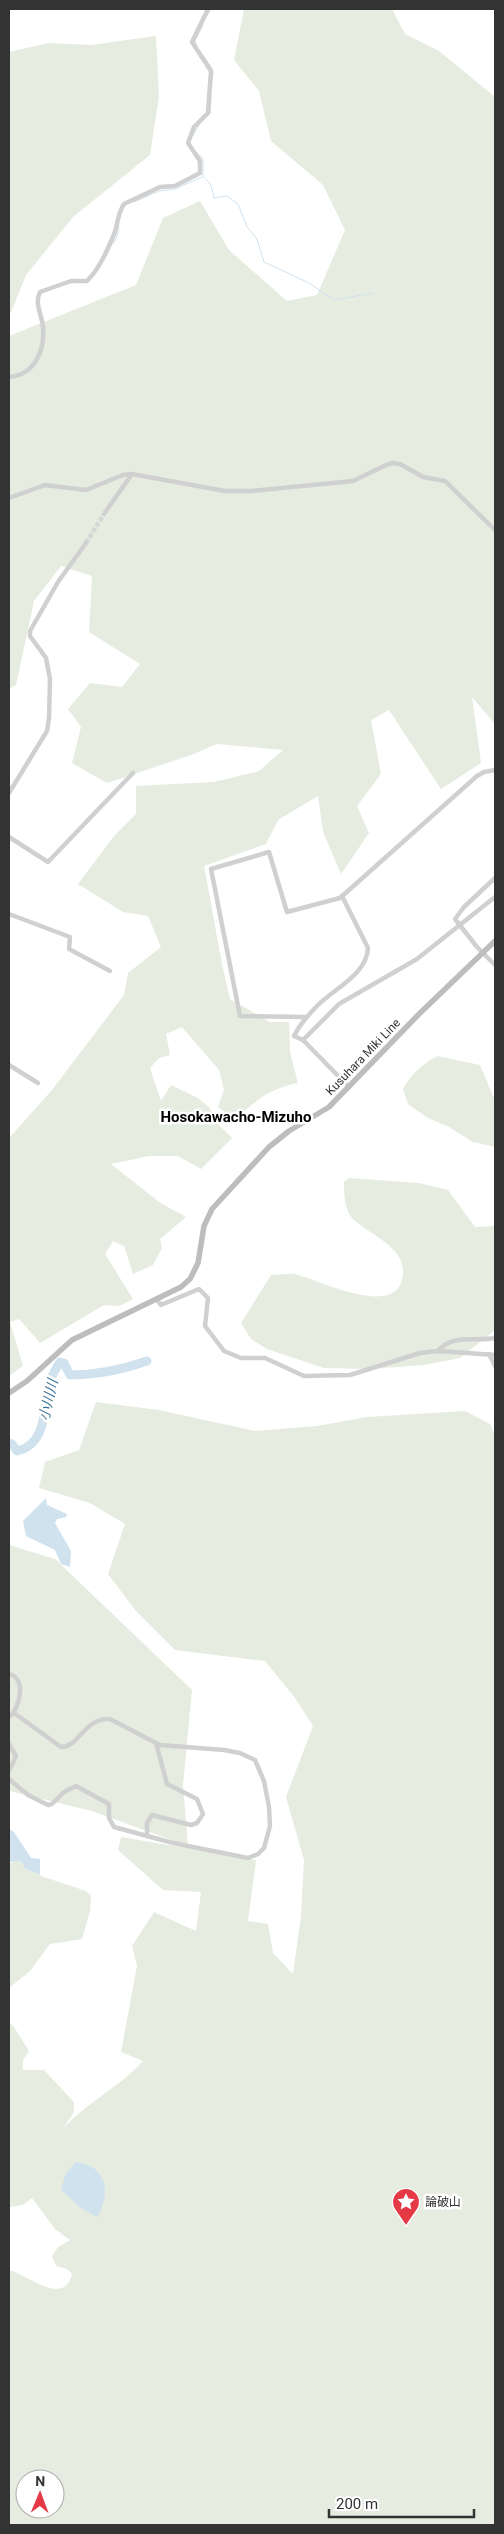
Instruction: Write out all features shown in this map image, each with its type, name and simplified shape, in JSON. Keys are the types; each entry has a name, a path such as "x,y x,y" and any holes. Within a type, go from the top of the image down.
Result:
{"main road":[{"name":"Kusuhara Miki Line","path":"9,1393 27,1381 72,1340 181,1287 195,1272 204,1226 212,1209 278,1138 329,1106 408,1025 495,942"}],"street":[{"path":"9,377 25,372 36,361 42,348 43,327 37,300 40,292 71,282 87,281 99,268 113,237 120,209 124,204 160,187 175,186 200,173 200,161 188,143 194,127 208,113 211,71 192,42 208,9"},
{"path":"9,498 45,484 86,490 123,475 132,474 225,491 252,491 353,481 392,463 400,464 423,477 445,481 495,530"},
{"path":"104,514 132,474"},
{"path":"9,793 47,731 49,718 50,679 46,658 30,636 30,631 58,582 86,543"},
{"path":"306,1017 240,1016 211,869 269,852 287,912 342,896 477,776 484,772 495,770"},
{"path":"9,837 48,862 133,773"},
{"path":"495,878 455,919 495,965"},
{"path":"342,896 365,943 367,957 352,976 306,1017 294,1036 303,1040 349,1086"},
{"path":"303,1040 339,1004 418,959 495,897"},
{"path":"9,916 70,937 69,949 110,971"},
{"path":"9,1065 38,1083"},
{"path":"157,1300 161,1305 199,1289 208,1298 205,1326 224,1351 241,1358 266,1358 304,1376 350,1375 399,1358 438,1351 492,1354 495,1366"},
{"path":"438,1351 444,1344 458,1339 495,1338"},
{"path":"9,1674 14,1675 18,1681 19,1688 19,1701 14,1714 9,1717"},
{"path":"9,1780 28,1795 48,1804 52,1804 69,1788 76,1786 109,1804 109,1818 114,1827 248,1858 258,1854 264,1848 270,1826 269,1807 264,1781 255,1760 240,1753 156,1743 110,1719 102,1718 84,1730 68,1746 61,1747 14,1714"},
{"path":"147,1836 147,1823 152,1815 191,1825 197,1823 203,1814 197,1799 167,1784 156,1743"},
{"path":"9,1744 16,1756 9,1771"}],"shaded area":[{"path":"244,9 392,9 405,34 439,51 495,97 495,724 472,697 481,763 441,789 389,710 371,720 381,774 357,806 369,833 341,874 323,832 318,796 278,820 266,844 204,866 230,999 270,1022 289,1022 290,1052 298,1083 279,1088 264,1096 235,1120 218,1107 224,1090 219,1070 182,1027 166,1034 170,1055 159,1058 150,1068 161,1101 171,1085 198,1098 210,1108 214,1120 232,1138 201,1169 178,1156 149,1156 111,1164 159,1202 186,1217 160,1239 162,1248 153,1265 133,1274 124,1246 113,1241 105,1254 133,1299 119,1306 104,1305 40,1343 19,1319 10,1322 23,1366 9,1376 9,1138 52,1090 124,995 128,973 161,947 148,916 123,912 78,884 114,836 136,814 136,786 214,782 259,771 283,750 217,744 191,755 107,783 72,763 81,727 68,709 90,683 122,687 140,664 89,632 92,576 61,566 34,601 16,685 9,689 9,336 136,285 163,218 200,201 229,250 287,301 317,295 345,230 323,185 271,141 259,91 234,60"},
{"path":"156,36 159,96 150,155 73,217 26,275 9,317 9,52 49,43 91,45"},
{"path":"438,1056 480,1065 495,1101 495,1147 473,1142 449,1127 428,1118 408,1104 403,1089 406,1084 427,1062"},
{"path":"349,1178 419,1183 448,1190 475,1227 495,1226 495,1330 460,1358 424,1365 371,1369 324,1368 267,1349 251,1339 241,1323 271,1275 294,1274 357,1294 374,1296 389,1295 399,1287 403,1272 402,1263 398,1255 384,1241 352,1218 347,1210 344,1182"},
{"path":"96,1402 159,1410 255,1431 317,1426 367,1417 465,1411 490,1424 495,1436 495,2525 9,2525 9,2270 53,2289 61,2288 68,2284 72,2274 67,2269 56,2266 52,2256 58,2247 70,2240 55,2229 32,2198 23,2205 9,2207 9,2022 29,2051 23,2060 23,2070 44,2070 74,2102 74,2112 62,2130 71,2120 134,2071 143,2061 121,2052 137,1966 132,1946 154,1912 196,1931 201,1892 163,1890 118,1850 121,1837 256,1860 248,1921 268,1924 273,1953 293,1974 301,1916 304,1860 286,1797 313,1726 295,1698 265,1661 175,1650 136,1611 108,1574 125,1524 90,1503 39,1488 45,1462 79,1450"},
{"path":"9,1545 55,1559 192,1690 183,1785 188,1846 92,1811 9,1791"},
{"path":"21,1861 25,1869 86,1891 91,1896 90,1911 82,1939 50,1944 30,1971 9,1988 9,1864"}],"water":[{"path":"46,1498 47,1505 67,1514 66,1517 57,1519 55,1523 71,1551 70,1567 61,1564 55,1550 26,1536 23,1521"},
{"path":"9,1829 14,1832 31,1858 40,1859 40,1874 25,1869 21,1861 9,1862"},
{"path":"76,2162 95,2169 104,2182 104,2199 97,2217 80,2207 61,2190 66,2173"}],"waterway":[{"path":"207,16 211,9"},
{"path":"197,46 195,41 203,25"},
{"path":"203,55 212,69"},
{"path":"212,81 213,73"},
{"path":"210,113 211,98"},
{"path":"193,135 200,124"},
{"path":"196,152 203,159 203,176 211,185 214,198 227,196 238,204 247,227 257,239 264,262 309,283 334,300 373,293"},
{"path":"134,202 159,191 175,189 202,177"},
{"path":"113,244 119,227"},
{"name":"小川川","path":"9,1443 17,1451 27,1447 35,1440 43,1421 51,1379 60,1362 64,1363 70,1375 109,1371 147,1361"}],"tunnel":[{"path":"86,543 104,514"}],"place":[{"name":"論破山","path":"406,2226"}],"district":[{"name":"Hosokawacho-Mizuho","path":"236,1117"}]}
